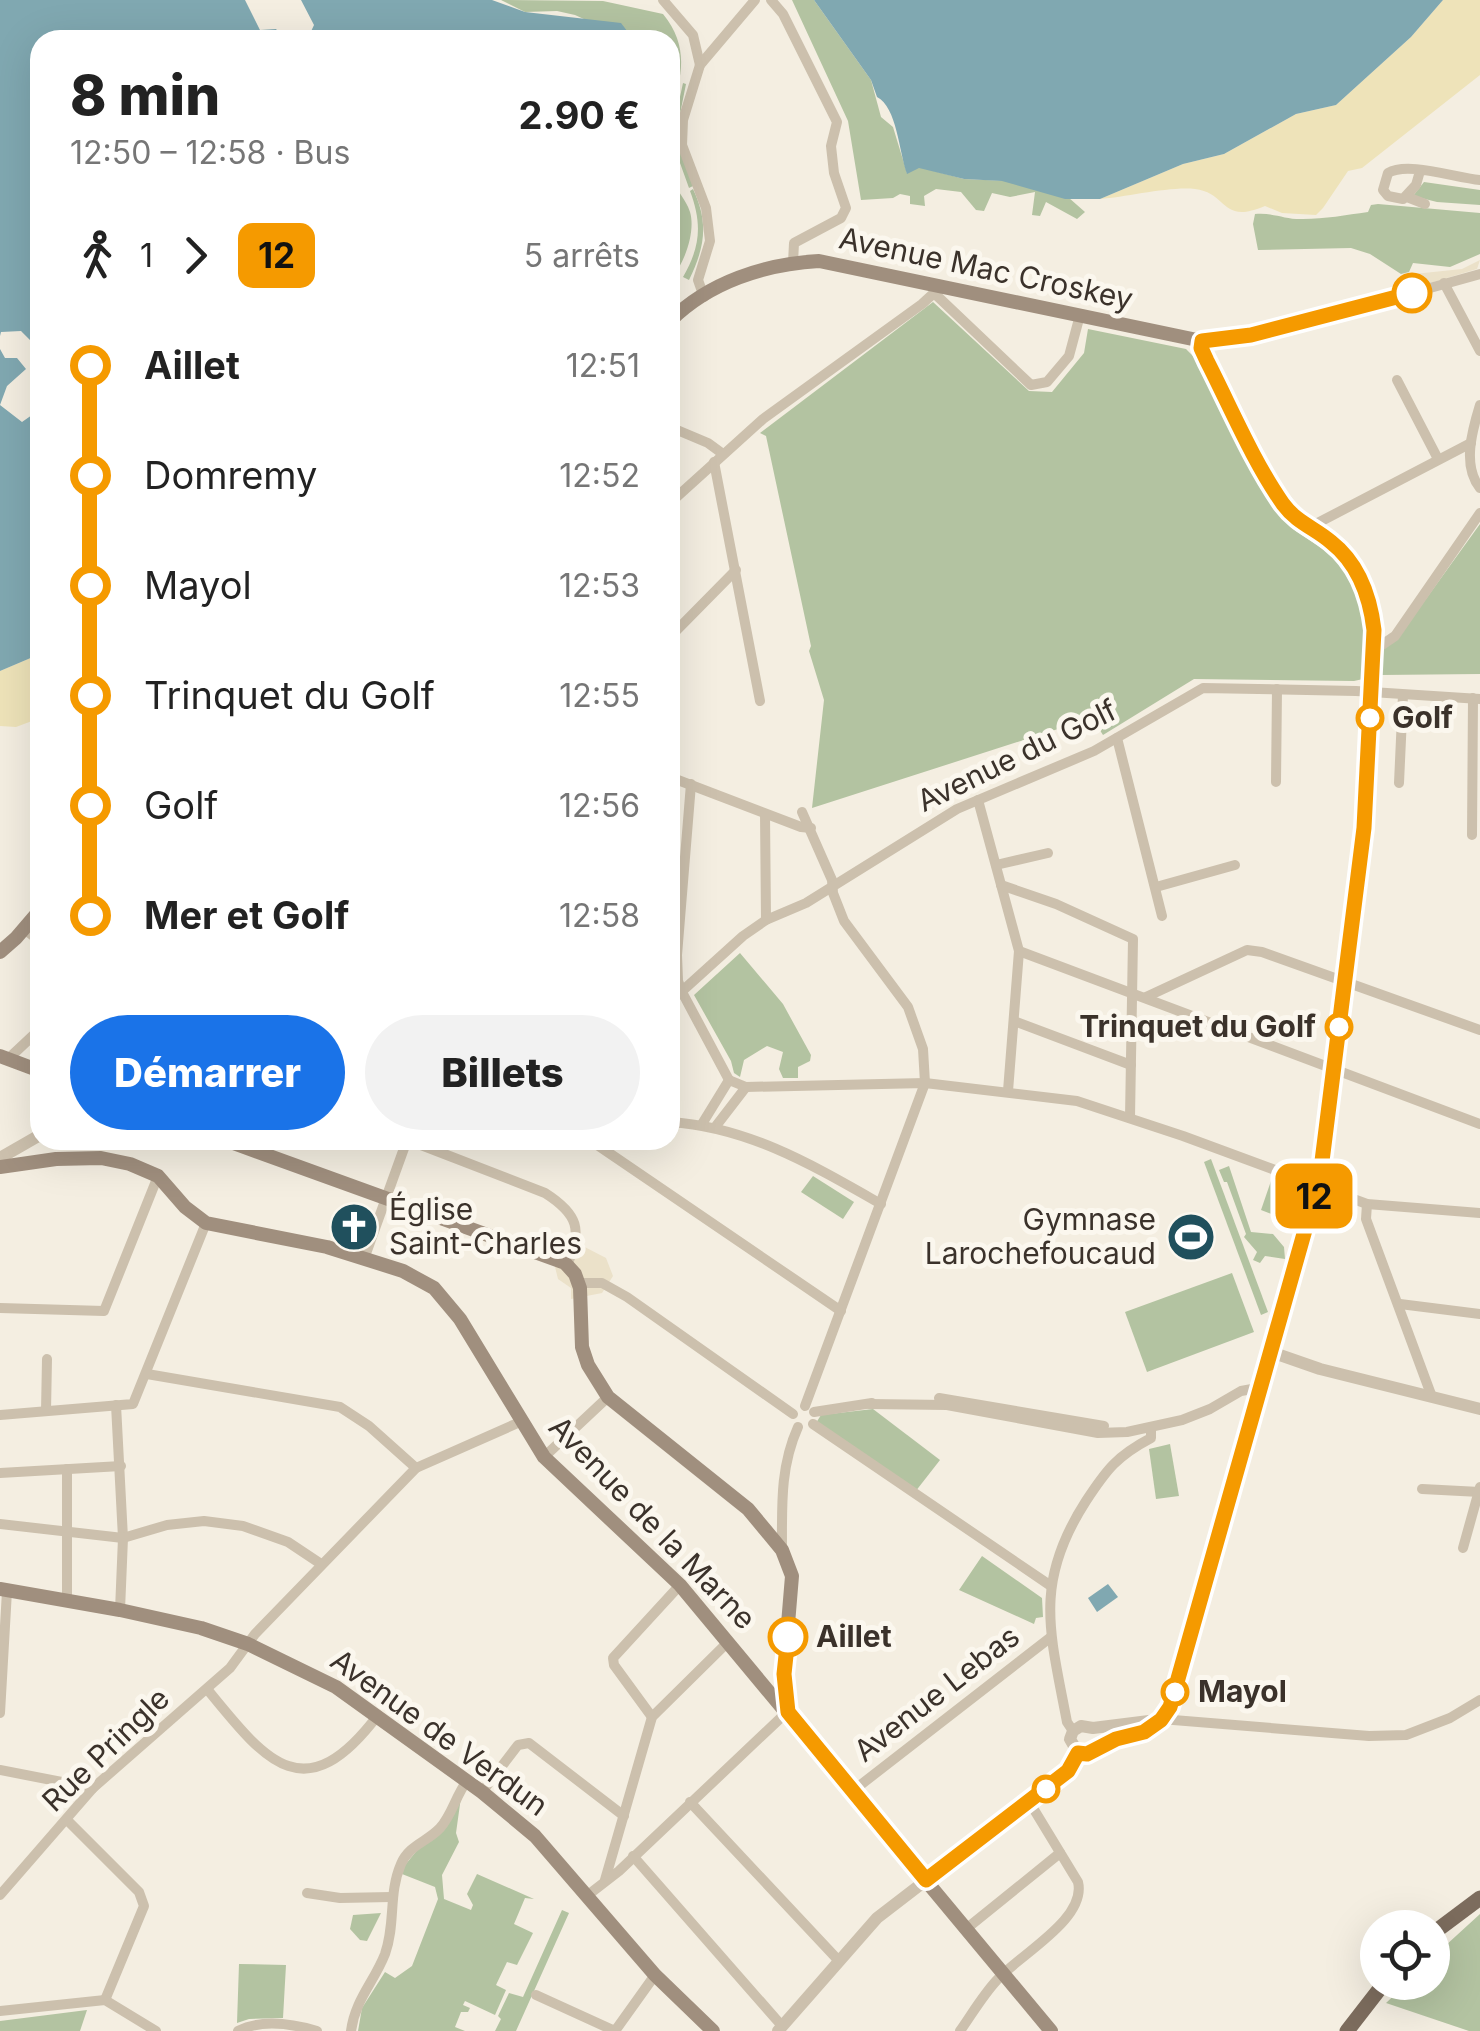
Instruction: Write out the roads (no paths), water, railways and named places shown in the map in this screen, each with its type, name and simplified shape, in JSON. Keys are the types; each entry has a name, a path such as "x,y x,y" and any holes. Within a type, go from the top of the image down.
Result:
{"main road":[{"name":"Avenue Mac Croskey","path":"680,314 748,273 793,263 831,262 935,288 1202,341 1251,335 1412,293"},
{"path":"0,952 30,922"},
{"path":"4,1058 30,1067"},
{"path":"253,1150 566,1264 578,1283 582,1348 608,1397 748,1508 782,1550 792,1576 784,1674 788,1712"},
{"path":"0,1167 56,1159 101,1158 130,1164 158,1176 185,1207 206,1223"},
{"name":"Avenue de la Marne","path":"206,1223 327,1247 404,1272 434,1288 460,1319 544,1456 680,1585 1051,2031"},
{"name":"Avenue de Verdun","path":"4,1590 201,1628 248,1644 336,1687 482,1792 536,1836 656,1975 713,2031"},
{"path":"763,1682 778,1682 784,1674"},
{"path":"1450,1920 1480,1898"},
{"path":"1347,2031 1371,2000"}],"street":[{"path":"663,0 693,35 700,64"},
{"path":"704,296 698,280 710,241 706,208 682,145 682,131 700,64 755,0"},
{"path":"771,0 783,14 837,122 831,146 834,173 846,208 841,218 794,243 793,263"},
{"path":"1425,204 1407,197 1388,196 1383,190 1384,180 1396,168 1480,180"},
{"path":"1407,197 1416,186 1420,171"},
{"path":"1412,293 1480,274"},
{"path":"1444,283 1480,352"},
{"path":"680,494 763,418 935,288 1031,384 1039,386 1068,356 1080,315"},
{"path":"1202,341 1207,361 1275,492 1295,519 1332,542 1364,584 1371,602 1373,651 1364,828 1317,1188 1170,1707 1161,1720 1144,1732 1098,1746 1087,1754 1078,1753 1070,1743 1073,1731 1081,1726 1161,1720 1406,1736 1450,1718 1480,1700"},
{"path":"1397,380 1438,459"},
{"path":"1480,405 1471,443 1470,476 1480,488"},
{"path":"680,430 708,443 718,458 760,700"},
{"path":"1308,528 1471,443"},
{"path":"1373,651 1395,636 1480,513"},
{"path":"680,626 736,570"},
{"name":"Avenue du Golf","path":"682,992 766,920 834,887 957,809 1094,751 1202,688 1476,698"},
{"path":"1276,688 1276,782"},
{"path":"1399,783 1403,695"},
{"path":"1472,834 1476,698"},
{"path":"1117,738 1162,916"},
{"path":"680,780 801,828 811,828"},
{"path":"680,919 691,784"},
{"path":"978,800 1019,951 1008,1091"},
{"path":"802,812 844,921 908,1007 923,1050 925,1083 809,1409 813,1424 1050,1586"},
{"path":"765,814 766,920"},
{"path":"996,865 1048,853"},
{"path":"1156,887 1236,865"},
{"path":"1001,885 1056,904 1133,940 1140,995 1131,1065 1130,1118"},
{"path":"24,930 30,934"},
{"path":"1140,995 1247,950 1480,1030"},
{"path":"1019,951 1480,1124"},
{"path":"680,987 728,1080 746,1087 925,1083 1076,1102 1367,1204 1480,1213"},
{"path":"1014,1021 1131,1065"},
{"path":"4,1058 30,1037"},
{"path":"702,1124 728,1080"},
{"path":"716,1126 746,1087"},
{"path":"680,1123 716,1126 761,1141 881,1204"},
{"path":"0,1158 30,1141"},
{"path":"364,1259 403,1150"},
{"path":"434,1150 545,1193 564,1205 573,1217 577,1243 566,1264"},
{"path":"605,1150 841,1312"},
{"path":"0,1308 104,1310 158,1176"},
{"path":"1367,1204 1366,1218 1433,1398"},
{"path":"0,1414 133,1404 206,1223"},
{"path":"578,1283 602,1283 627,1297 794,1414 798,1426 782,1480 782,1550"},
{"path":"1400,1304 1480,1314"},
{"path":"1271,1352 1320,1369 1480,1409"},
{"path":"46,1411 47,1359"},
{"path":"147,1374 340,1407 369,1426 416,1468 520,1422"},
{"path":"794,1414 884,1400 953,1399 1098,1426 1152,1427 1210,1409 1241,1390 1262,1387"},
{"path":"544,1456 608,1397"},
{"path":"116,1404 123,1538 120,1610"},
{"path":"798,1426 813,1424"},
{"path":"1073,1731 1067,1722 1051,1636 1050,1586 1071,1524 1109,1466 1128,1448 1150,1438 1152,1427"},
{"path":"0,1473 121,1466"},
{"name":"Rue Pringle","path":"0,1894 94,1788 230,1668 321,1564 416,1468"},
{"path":"67,1469 67,1601"},
{"path":"1422,1489 1480,1490 1464,1548"},
{"path":"0,1524 123,1538 167,1524 204,1521 243,1526 288,1542 321,1564"},
{"path":"652,1716 612,1661 616,1652 680,1585"},
{"path":"0,1713 4,1590"},
{"name":"Avenue Lebas","path":"854,1790 1051,1636"},
{"path":"605,1880 652,1716 728,1642"},
{"path":"207,1688 269,1758 292,1770 315,1768 337,1756 378,1715"},
{"path":"588,1895 788,1712"},
{"path":"1094,1728 1098,1746"},
{"path":"482,1792 518,1746 528,1743 624,1816"},
{"path":"633,1856 780,2029 877,1918 1068,1771 1078,1753"},
{"path":"0,1770 94,1788"},
{"path":"351,2031 355,2007 377,1971 391,1934 391,1897 404,1858 441,1827 465,1782"},
{"path":"690,1802 838,1962"},
{"path":"960,2031 1004,1974 1078,1904 1078,1882 1030,1802"},
{"path":"67,1820 139,1892 144,1906 105,2000"},
{"path":"966,1929 1060,1853"},
{"path":"307,1893 340,1898 391,1897"},
{"path":"536,1995 615,2031 656,1975"},
{"path":"0,2011 105,2000 156,2031"},
{"path":"238,2031 279,2024 317,2031"}],"water":[{"path":"0,0 245,0 260,30 30,30 30,340 21,331 1,332 0,336"},
{"path":"301,0 492,0 525,12 621,23 626,30 312,30 314,25"},
{"path":"814,0 1443,0 1411,37 1336,105 1296,114 1224,154 1183,164 1100,199 1065,199 1002,181 964,179 919,168 907,174 889,110"},
{"path":"0,349 5,358 17,358 26,369 7,386 0,405"},
{"path":"0,405 22,422 30,416 30,658 0,671"},
{"path":"1108,1584 1118,1597 1097,1612 1088,1598"}],"place":[{"name":"Golf","path":"1370,718"},
{"name":"Trinquet du Golf","path":"1339,1027"},
{"name":"Église Saint-Charles","path":"354,1227"},
{"name":"Gymnase Larochefoucaud","path":"1191,1237"},
{"name":"Aillet","path":"788,1637"},
{"name":"Mayol","path":"1175,1692"}]}
